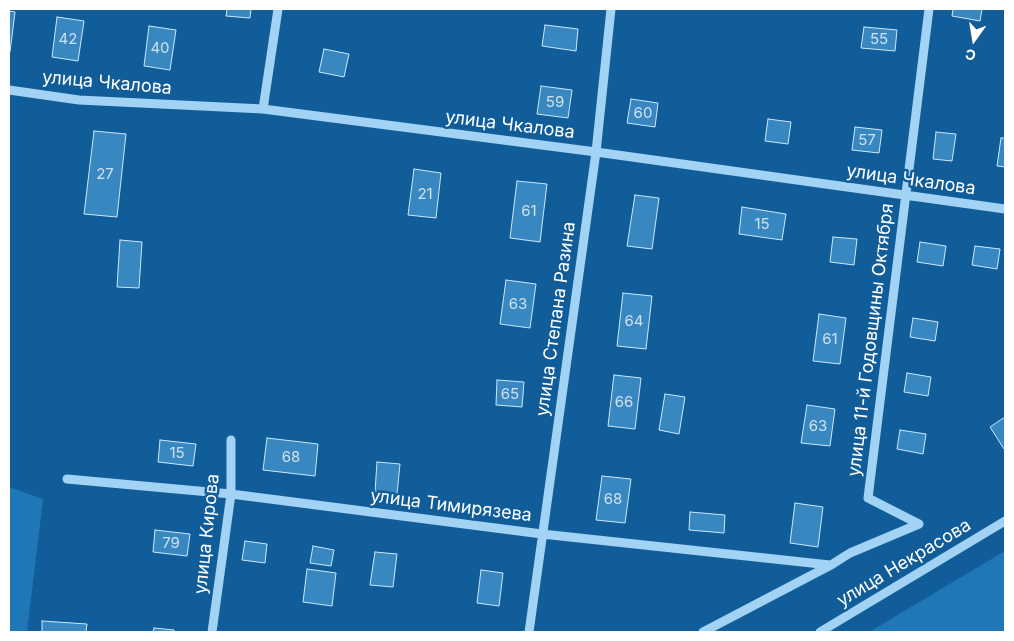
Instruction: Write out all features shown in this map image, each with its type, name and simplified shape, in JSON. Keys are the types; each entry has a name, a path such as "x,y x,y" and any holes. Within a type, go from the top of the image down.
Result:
{"street":[{"path":"263,109 278,9"},
{"name":"улица Степана Разина","path":"529,632 596,152 611,9"},
{"name":"улица 11-й Годовщины Октября","path":"703,632 850,554 919,524 868,498 929,9"},
{"name":"улица Чкалова","path":"9,90 79,100 263,109 596,152 1005,209"},
{"name":"улица Кирова","path":"212,632 231,494 232,440"},
{"name":"улица Тимирязева","path":"68,479 231,494 542,534 831,565"},
{"name":"улица Некрасова","path":"820,632 1005,521"}],"shaded area":[{"path":"9,487 43,499 27,632 9,632"},
{"path":"1005,551 1005,632 869,632"}],"building":[{"path":"227,9 251,9 250,18 226,16"},
{"path":"953,9 982,9 980,21 952,16"},
{"path":"9,11 15,12 10,52 9,52"},
{"path":"57,17 84,21 78,61 52,57"},
{"path":"545,25 578,29 576,51 542,46"},
{"path":"149,26 176,30 170,70 144,66"},
{"path":"864,27 897,30 895,51 861,48"},
{"path":"324,49 349,54 344,77 319,72"},
{"path":"541,86 572,90 568,118 537,114"},
{"path":"631,99 658,103 655,127 627,123"},
{"path":"768,119 791,122 788,144 765,141"},
{"path":"855,127 882,130 879,153 852,150"},
{"path":"94,131 126,134 117,217 84,214"},
{"path":"936,132 956,134 952,161 933,159"},
{"path":"1001,138 1005,138 1005,167 997,166"},
{"path":"414,169 441,173 436,218 408,215"},
{"path":"517,181 547,184 540,242 510,238"},
{"path":"635,195 659,198 652,249 627,246"},
{"path":"742,207 786,214 782,240 739,234"},
{"path":"833,237 857,239 854,265 830,262"},
{"path":"120,240 142,242 139,288 117,287"},
{"path":"920,242 946,246 943,266 917,262"},
{"path":"975,246 1000,249 997,269 972,265"},
{"path":"506,280 536,284 530,328 500,324"},
{"path":"623,293 652,296 646,349 617,346"},
{"path":"819,314 846,318 840,364 813,361"},
{"path":"913,318 938,322 935,341 910,337"},
{"path":"907,373 931,377 928,396 904,392"},
{"path":"614,375 641,378 635,429 608,426"},
{"path":"497,380 524,382 522,407 496,405"},
{"path":"665,394 685,397 679,434 659,430"},
{"path":"807,405 835,409 830,446 801,443"},
{"path":"1005,417 1005,448 1004,449 990,427"},
{"path":"900,430 926,434 923,454 897,449"},
{"path":"267,438 318,444 315,476 263,470"},
{"path":"160,440 196,444 193,466 158,462"},
{"path":"377,462 400,464 397,494 375,492"},
{"path":"602,476 631,479 625,523 596,520"},
{"path":"795,503 823,507 818,547 790,543"},
{"path":"690,512 725,515 724,533 689,530"},
{"path":"155,530 190,534 187,556 153,552"},
{"path":"245,541 267,544 265,563 242,560"},
{"path":"313,546 334,550 331,566 310,563"},
{"path":"375,552 397,554 393,587 370,585"},
{"path":"307,569 336,573 332,606 303,602"},
{"path":"481,570 503,573 499,606 477,603"},
{"path":"42,621 87,624 86,632 42,632"},
{"path":"154,628 174,630 174,632 153,632"}]}
